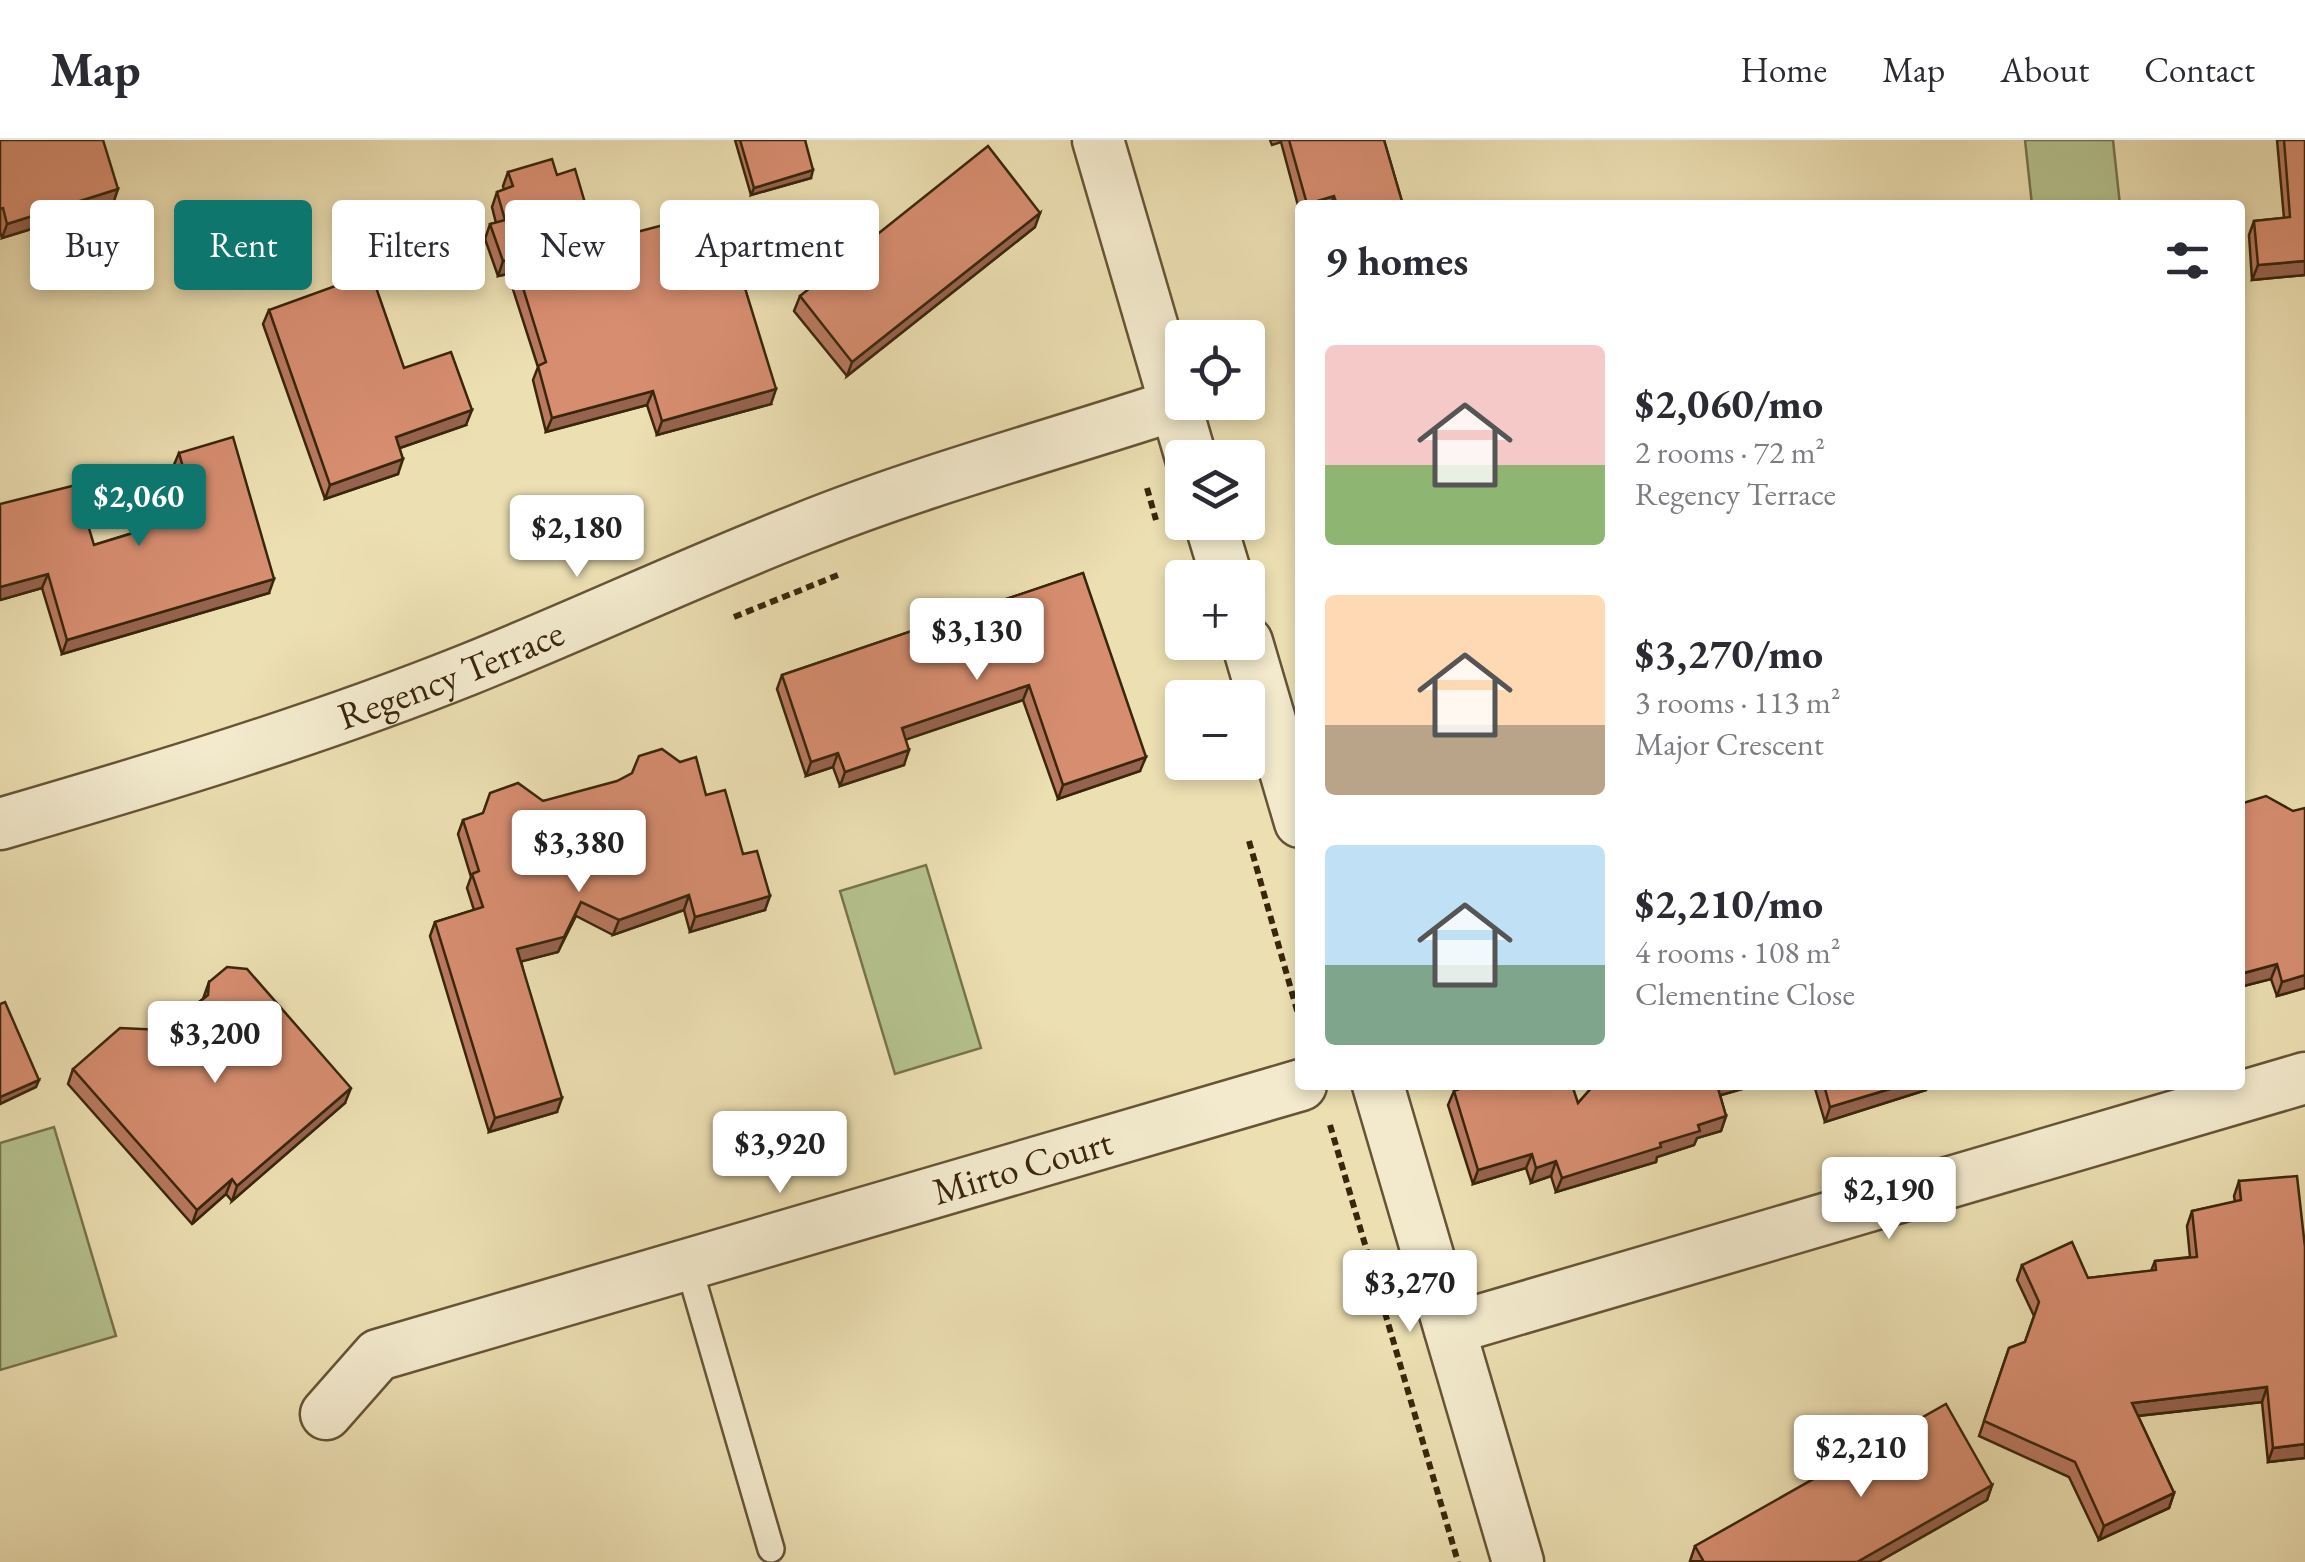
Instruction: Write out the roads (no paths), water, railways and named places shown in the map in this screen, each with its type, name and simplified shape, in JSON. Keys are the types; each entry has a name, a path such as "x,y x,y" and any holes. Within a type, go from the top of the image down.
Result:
{"street":[{"path":"1098,140 1165,371"},
{"name":"Regency Terrace","path":"0,824 200,766 341,717 466,670 801,528 1165,408"},
{"path":"1251,660 1295,805"},
{"path":"1450,1329 2305,1078"},
{"path":"1379,1090 1518,1562"},
{"name":"Mirto Court","path":"326,1414 378,1356 688,1264 1315,1103"}],"lane":[{"path":"688,1264 771,1549"}]}
